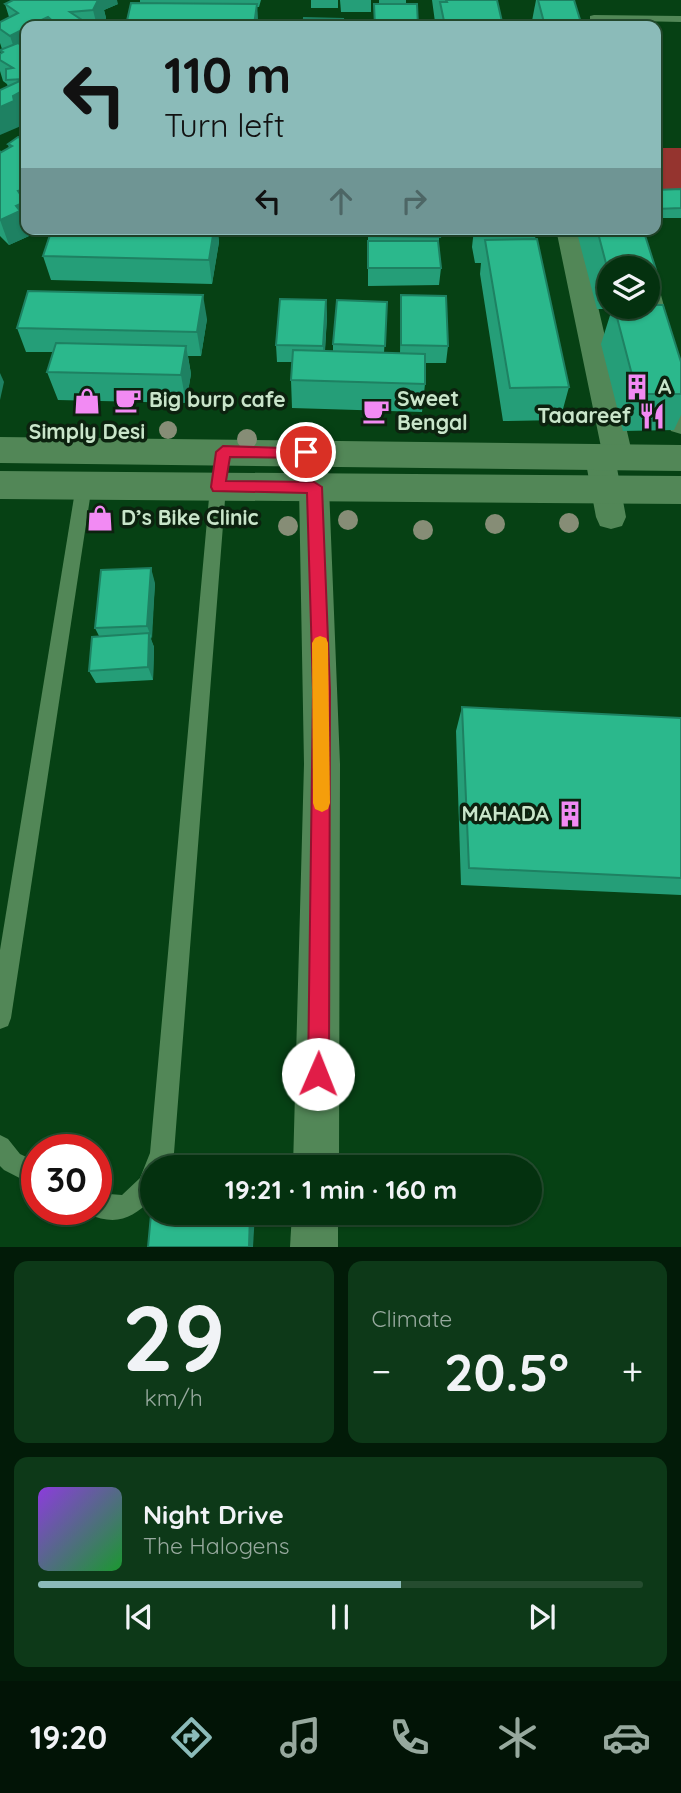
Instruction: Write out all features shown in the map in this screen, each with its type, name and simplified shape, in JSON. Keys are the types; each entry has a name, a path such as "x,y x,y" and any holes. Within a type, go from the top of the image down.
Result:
{"main road":[{"path":"0,450 223,452 609,479 681,490"},
{"path":"0,485 314,487 609,479 681,458"}],"street":[{"path":"571,235 626,337 681,423"},
{"path":"609,479 626,337 635,319"},
{"path":"218,487 223,452"},
{"path":"314,487 322,752 316,1155"},
{"path":"314,1247 315,1225"}],"lane":[{"path":"617,21 681,19"},
{"path":"0,1018 84,485"},
{"path":"161,1155 218,487"},
{"path":"0,1147 12,1162 21,1167"},
{"path":"112,1206 126,1207 140,1194"}],"shaded area":[{"path":"661,148 681,148 681,198 661,198"}],"building":[{"path":"13,0 98,0 93,10 70,12 84,21 52,21 48,17 40,21 21,21 21,30 10,36 0,29 0,22 18,13 5,4"},
{"path":"446,0 497,0 502,21 444,21 440,2 447,2"},
{"path":"538,0 574,0 580,21 544,21"},
{"path":"131,3 257,4 255,21 127,21"},
{"path":"374,4 417,4 418,21 375,21"},
{"path":"304,18 343,19 343,21 304,21"},
{"path":"18,43 21,45 21,79 6,80 6,69 13,68 0,60 0,54 3,52 0,50"},
{"path":"21,80 21,92 13,96 14,101 0,107 0,90"},
{"path":"18,137 21,138 21,190 18,191 21,204 16,206 20,211 0,220 0,153 12,146 8,144"},
{"path":"681,189 681,208 661,209 661,190"},
{"path":"50,235 213,235 209,260 43,256"},
{"path":"440,235 440,237 368,236"},
{"path":"599,235 645,235 652,256 604,256"},
{"path":"537,239 569,387 510,388 485,240"},
{"path":"368,241 438,241 441,268 368,268"},
{"path":"28,291 203,295 197,332 17,328"},
{"path":"401,295 446,296 448,346 401,345"},
{"path":"280,299 326,300 323,346 276,345"},
{"path":"337,300 387,302 385,346 333,344"},
{"path":"660,305 663,305 681,362 681,394 637,394 617,319 660,319"},
{"path":"56,343 186,346 181,375 47,372"},
{"path":"293,350 425,354 425,384 291,380"},
{"path":"151,568 147,626 95,628 101,570"},
{"path":"149,633 148,667 89,671 92,637"},
{"name":"MAHADA","path":"462,707 681,718 681,878 469,868"},
{"path":"150,1225 250,1225 249,1247 148,1247"}],"slow traffic":[{"path":"320,643 322,803"}],"place":[{"name":"A","path":"637,387"},
{"name":"Big burp cafe","path":"128,400"},
{"name":"Simply Desi","path":"87,401"},
{"name":"Sweet Bengal","path":"376,411"},
{"name":"Taaareef","path":"652,416"},
{"name":"D’s Bike Clinic","path":"100,518"},
{"name":"MAHADA","path":"570,814"}],"route":[{"path":"306,452 223,452 218,487 314,487 322,691 318,1074"}]}
